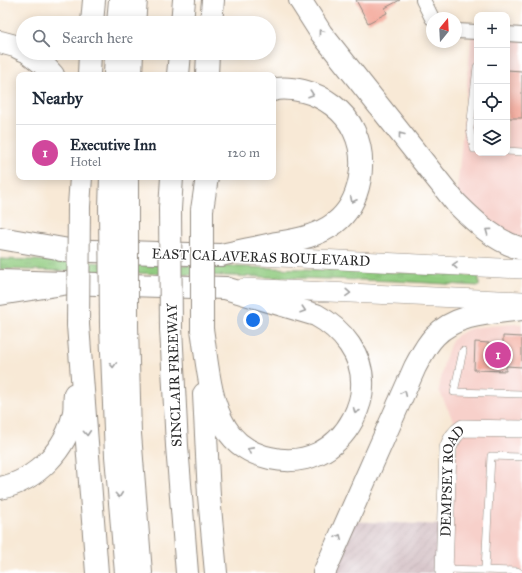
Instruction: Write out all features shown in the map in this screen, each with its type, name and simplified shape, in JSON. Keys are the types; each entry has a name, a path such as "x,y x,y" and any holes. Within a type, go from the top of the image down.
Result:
{"highway":[{"path":"93,16 94,0"},
{"path":"119,16 120,0"},
{"path":"135,16 136,0"},
{"path":"183,16 184,0"},
{"path":"212,16 213,0"},
{"path":"300,0 321,33 456,203 475,222 498,239 522,249"},
{"path":"0,42 16,46"},
{"path":"39,60 51,72"},
{"path":"89,72 90,60"},
{"path":"115,72 116,60"},
{"path":"131,72 132,60"},
{"path":"178,72 179,60"},
{"path":"207,72 208,60"},
{"path":"221,255 318,233 335,223 347,211 355,196 361,163 359,147 354,131 344,116 330,103 313,94 294,89 276,90"},
{"path":"77,180 79,206"},
{"path":"0,488 22,481 37,471 50,459 61,445 69,428 74,412 78,325 79,206 81,180"},
{"path":"112,180 118,208 119,326 116,456 126,573"},
{"path":"118,208 126,180"},
{"name":"SINCLAIR FREEWAY","path":"172,180 170,209 171,328 177,446 187,573"},
{"path":"203,180 202,329 210,496 216,573"},
{"path":"202,210 207,180"},
{"path":"0,238 69,250"},
{"name":"EAST CALAVERAS BOULEVARD","path":"0,248 221,255"},
{"path":"0,281 225,288 316,315 329,322 348,342 356,356 361,371 363,386 361,400 349,427 339,440 326,450 312,456 296,460 279,460 248,450 235,441 226,429 219,415 213,398 202,329"},
{"path":"0,294 69,283"},
{"path":"324,573 415,367 428,345 435,336 451,323 477,316 522,309"},
{"path":"78,325 98,573"},
{"path":"119,326 130,434 141,573"}],"main road":[{"name":"EAST CALAVERAS BOULEVARD","path":"221,255 522,268"},
{"path":"225,288 522,301"}],"street":[{"path":"423,0 429,12"},
{"path":"462,31 474,32"},
{"path":"510,34 522,35"},
{"name":"DEMPSEY ROAD","path":"444,571 448,448 452,438 463,428 522,429"}],"lane":[{"path":"474,142 470,129 475,84"},
{"path":"510,151 522,152"},
{"path":"464,351 454,392 522,394"},
{"path":"485,570 491,456 522,457"},
{"path":"444,571 520,570"}],"shaded area":[{"path":"472,32 474,32 474,156 510,156 510,34 522,35 522,249 456,203"},
{"path":"522,324 522,573 444,573 458,431 439,390 444,362 451,342 457,335 469,329 479,327"},
{"path":"347,521 445,525 444,573 324,573"}],"green space":[{"path":"0,259 346,270 479,276 479,286 395,281 0,269"}],"building":[{"path":"356,0 400,0 385,8 387,13 368,23"},
{"path":"510,70 522,71 522,118 510,118"},
{"path":"503,336 522,337 522,367 506,366 506,371 474,370 475,342 503,344"}],"place":[{"name":"Executive Inn","path":"498,355"}]}
